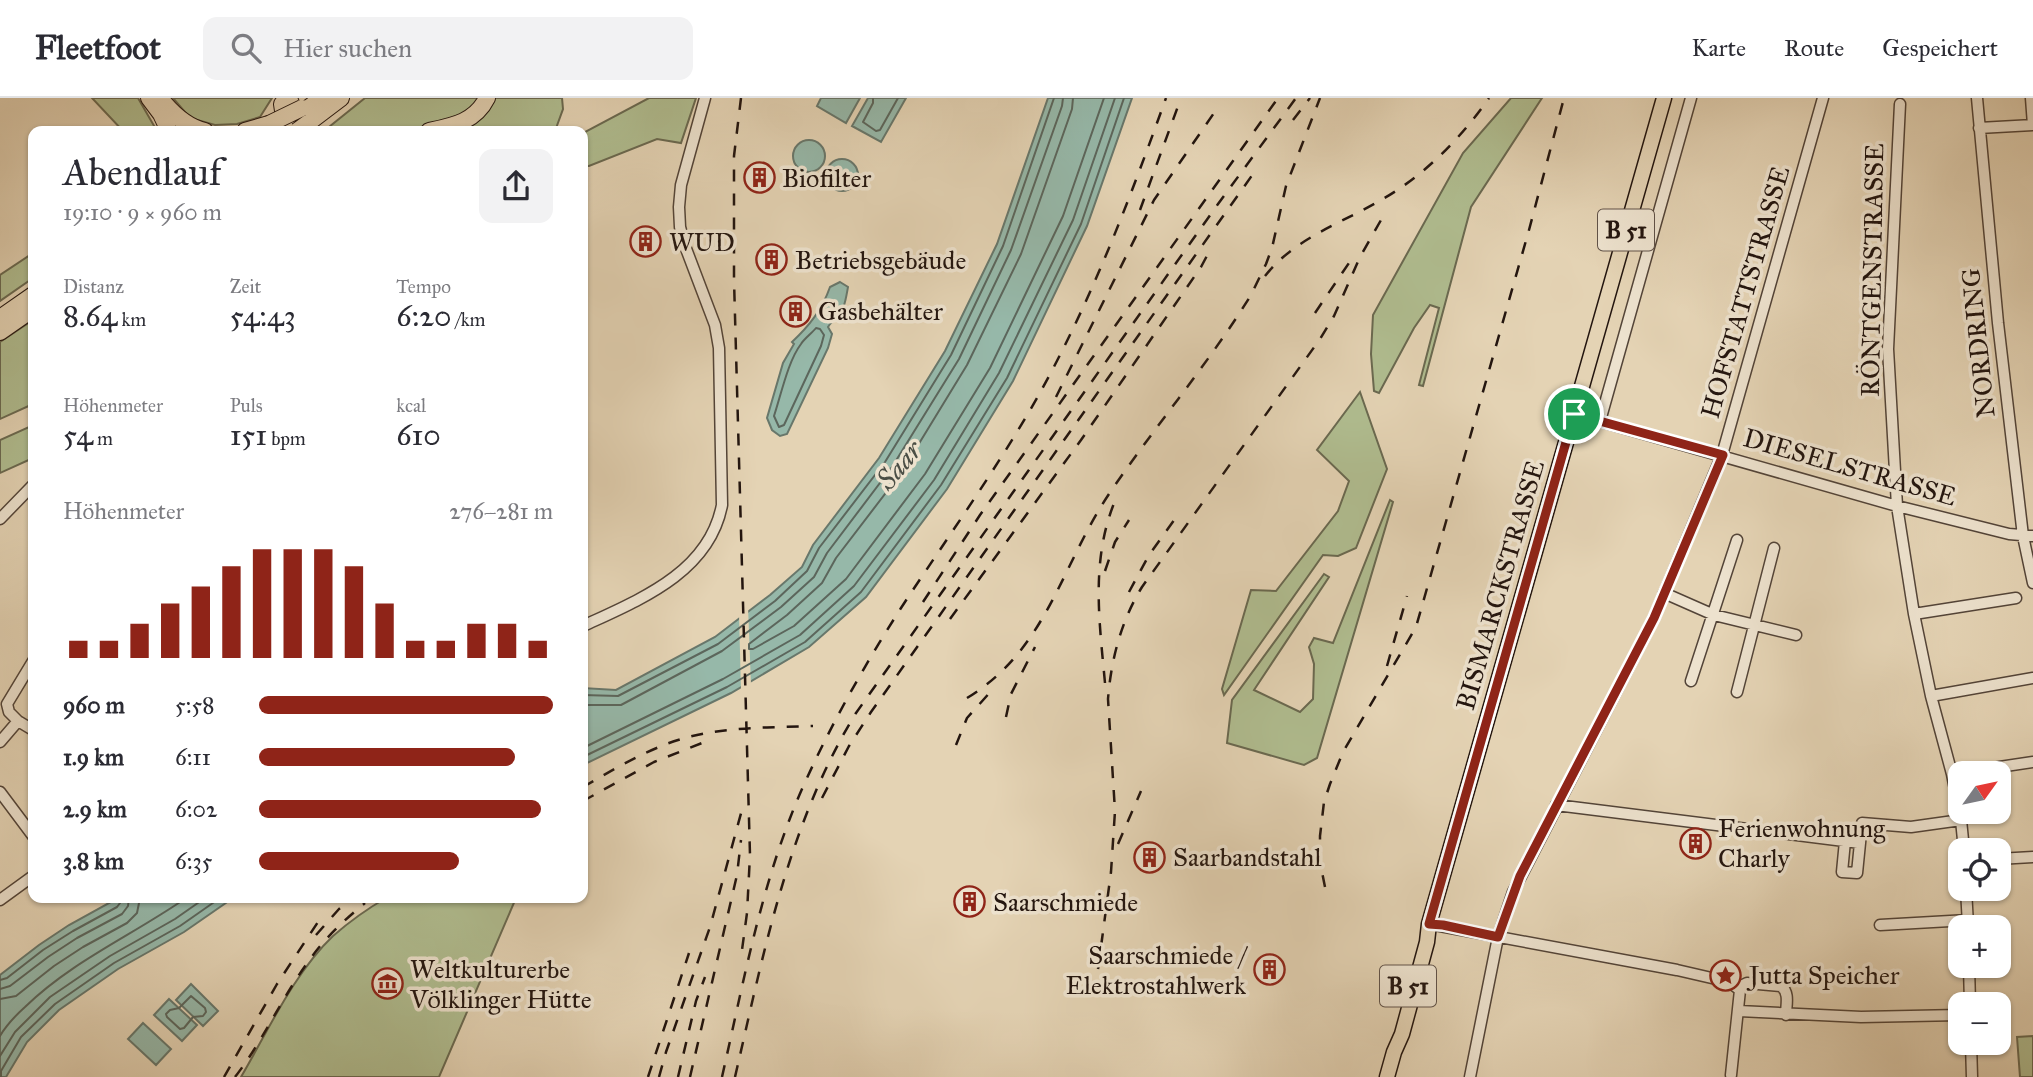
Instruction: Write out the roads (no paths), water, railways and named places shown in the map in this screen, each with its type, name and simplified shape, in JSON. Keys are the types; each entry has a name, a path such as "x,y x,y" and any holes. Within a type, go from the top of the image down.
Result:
{"highway":[{"path":"149,98 162,114 167,126"},
{"path":"160,98 191,126"},
{"path":"281,98 285,126"},
{"path":"300,117 321,98"},
{"path":"275,126 341,98"},
{"path":"450,126 473,117 487,98"},
{"path":"472,126 487,115 496,98"},
{"path":"0,318 28,298"},
{"path":"0,332 28,312"}],"main road":[{"name":"BISMARCKSTRASSE","path":"1387,1077 1406,1021 1427,942 1429,924 1664,98"}],"street":[{"path":"588,624 646,597 676,576 700,552 720,517 719,348 715,325 685,246 679,208 681,185 705,98"},
{"path":"1600,421 1691,98"},
{"name":"HOFSTATTSTRASSE","path":"1470,1077 1498,937 1520,876 1654,618 1723,455 1823,98"},
{"name":"NORDRING","path":"1977,98 1998,323 2033,583"},
{"path":"1979,128 2033,125 2031,98"},
{"name":"RÖNTGENSTRASSE","path":"1900,104 1888,349 1897,506 1914,614 1931,696 1948,761"},
{"name":"DIESELSTRASSE","path":"1574,414 1897,506 2028,536"},
{"path":"0,520 28,490"},
{"path":"1691,681 1737,540"},
{"path":"1737,692 1774,548"},
{"path":"1664,593 1714,615 1796,635"},
{"path":"1914,614 2016,598"},
{"path":"28,669 7,704 9,712 28,727"},
{"path":"1931,696 2033,678"},
{"path":"0,742 18,721"},
{"path":"2011,767 2033,762"},
{"path":"0,792 28,829"},
{"path":"1556,805 1860,843"},
{"path":"1845,841 1842,872 1857,873 1862,823 1911,827 1948,822"},
{"path":"2011,858 2033,857"},
{"path":"0,900 28,880"},
{"path":"1429,924 1677,970 1729,982 1740,990"},
{"path":"1881,925 1948,924"},
{"path":"1731,1075 1740,990 1743,985 1747,983 1781,986 1787,996 1786,1015"},
{"path":"1739,1011 1861,1017 1948,1015"},
{"path":"1971,1055 1972,1077"}],"water":[{"path":"821,98 860,98 846,123 817,106"},
{"path":"868,98 906,98 881,142 852,126"},
{"name":"Saar","path":"1048,98 1132,98 1087,226 1013,381 947,489 866,597 809,647 731,693 588,763 588,688 616,690 715,637 802,567 813,545 879,458 945,351 997,244"},
{"path":"809,140 820,145 825,156 820,167 809,172 798,167 793,156 798,145"},
{"path":"842,159 853,164 858,175 853,186 842,191 831,186 826,175 831,164"},
{"path":"840,282 848,287 841,311 828,327 832,334 828,348 787,434 780,436 772,430 767,418 783,363 794,344 792,342 814,317 830,287"},
{"path":"109,903 226,903 184,932 118,969 59,1010 27,1042 6,1077 0,1077 0,975 69,925"},
{"path":"191,984 218,1011 203,1026 176,1000"},
{"path":"169,999 197,1025 182,1041 154,1015"},
{"path":"143,1023 171,1049 156,1065 128,1039"}],"railway":[{"path":"741,98 734,156 734,280 750,855 742,950"},
{"path":"722,1077 765,895 802,789 836,719 874,652 1005,451 1057,362 1108,251 1166,98"},
{"path":"1140,210 1181,98"},
{"path":"923,602 980,515 1278,98"},
{"path":"735,1077 768,936 795,844 832,755 856,713 1296,98"},
{"path":"1293,120 1310,98"},
{"path":"967,698 994,678 1017,655 1035,630 1111,491 1218,345 1251,295 1272,248 1286,186 1320,98"},
{"path":"1265,276 1290,251 1412,180 1454,142 1489,98"},
{"path":"1325,887 1320,862 1324,802 1343,752 1416,627 1564,98"},
{"path":"1056,397 1154,200 1214,113"},
{"path":"822,798 849,746 871,712 1253,174"},
{"path":"1098,969 1111,872 1115,811 1108,699 1115,655 1123,627 1142,587 1320,339 1385,213"},
{"path":"950,619 1081,440 1201,267 1210,250"},
{"path":"1315,313 1351,260"},
{"path":"1105,683 1099,611 1100,563 1103,540 1118,494"},
{"path":"1129,592 1149,555 1177,516"},
{"path":"1105,571 1115,542 1129,520"},
{"path":"1387,666 1407,596"},
{"path":"1006,717 1011,694 1035,647"},
{"path":"956,745 967,718 993,689"},
{"path":"588,784 643,754 700,734 737,729 813,726"},
{"path":"588,798 654,762 702,743"},
{"path":"1118,844 1141,791"},
{"path":"659,1077 710,927 743,806"},
{"path":"690,1077 737,875 741,840"},
{"path":"316,935 347,903"},
{"path":"235,1077 314,954 334,931 365,903"},
{"path":"224,1077 277,984 318,922"},
{"path":"648,1077 689,953"},
{"path":"678,1077 696,1001 705,977"}],"place":[{"name":"Biofilter","path":"759,178"},
{"name":"WUD","path":"646,242"},
{"name":"Betriebsgebäude","path":"772,260"},
{"name":"Gasbehälter","path":"795,311"},
{"name":"Ferienwohnung Charly","path":"1695,843"},
{"name":"Saarbandstahl","path":"1150,857"},
{"name":"Saarschmiede","path":"970,902"},
{"name":"Saarschmiede / Elektrostahlwerk","path":"1269,970"},
{"name":"Jutta Speicher","path":"1726,975"},
{"name":"Weltkulturerbe Völklinger Hütte","path":"387,984"}]}
